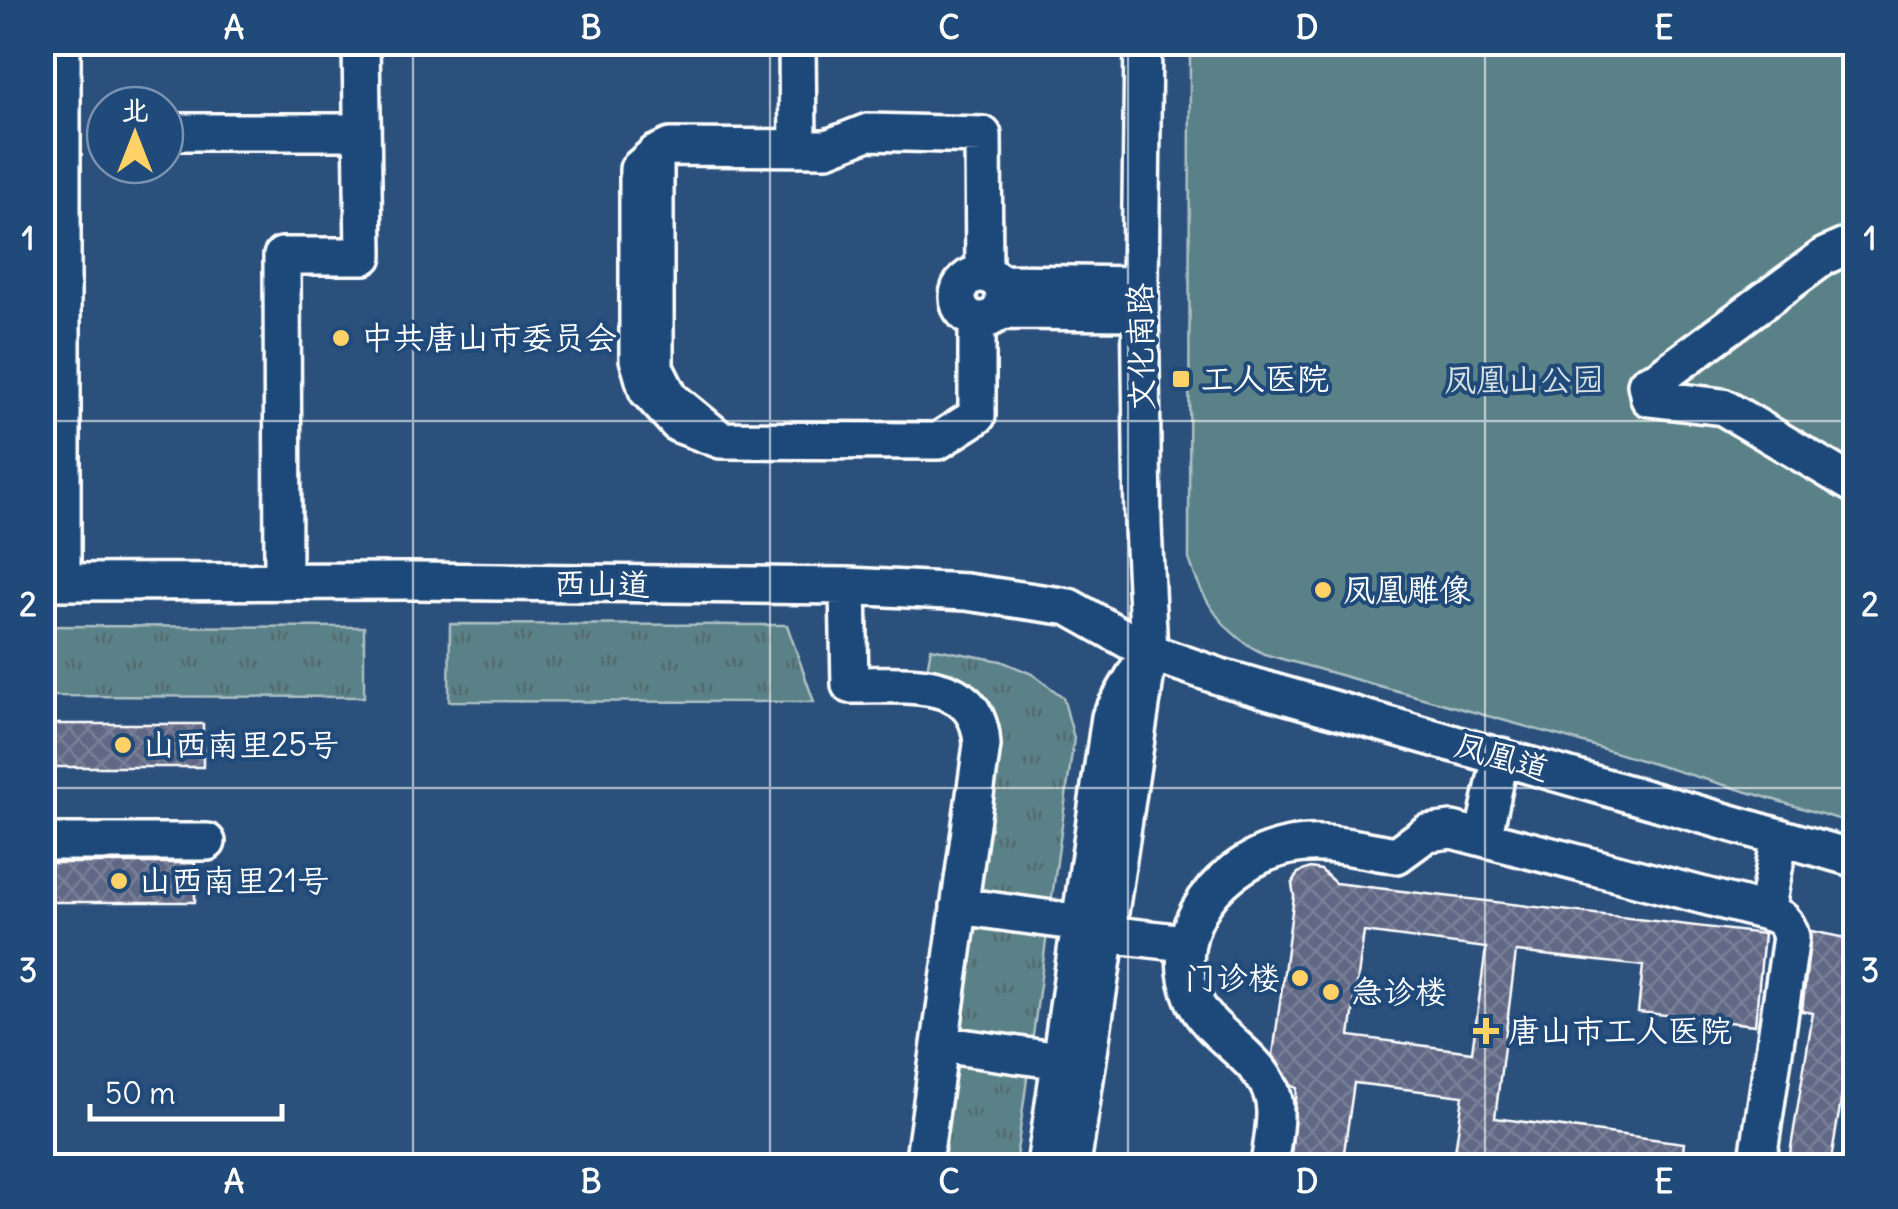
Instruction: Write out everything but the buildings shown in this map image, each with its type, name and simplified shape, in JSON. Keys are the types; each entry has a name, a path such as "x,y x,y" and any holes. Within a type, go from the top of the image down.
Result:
{"street":[{"path":"52,582 62,42"},
{"path":"284,581 282,256 364,256 362,42"},
{"path":"797,42 798,148"},
{"name":"文化南路","path":"1143,42 1140,298 1149,652"},
{"path":"185,132 362,132"},
{"path":"868,132 984,134 990,297 976,416 938,442 721,440 678,424 647,390 638,359 638,169 655,154 670,148 798,148 828,148 868,132"},
{"path":"1856,247 1845,247 1825,256 1646,384 1649,398 1723,407 1856,486"},
{"path":"990,297 1140,298"},
{"name":"西山道","path":"52,582 848,586 966,592 1069,608 1149,652"},
{"path":"848,586 850,685 942,689 974,709 981,728 982,745 923,1166"},
{"path":"1072,1166 1110,717 1149,652"},
{"name":"凤凰道","path":"1149,652 1222,677 1856,858"},
{"path":"1483,838 1501,756"},
{"path":"1269,1166 1276,1111 1272,1092 1260,1072 1211,1025 1194,1000 1186,972 1185,943 1194,916 1213,890 1237,868 1288,846 1316,843 1397,855 1427,832 1452,830 1778,915 1788,924 1791,937 1757,1166"},
{"path":"1766,912 1780,837"},
{"path":"42,842 207,842"},
{"path":"959,906 1185,943"},
{"path":"1046,1166 1061,1061 1093,928"},
{"path":"940,1044 1061,1061"}],"green space":[{"name":"凤凰山公园","path":"1190,43 1855,43 1855,824 1560,736 1264,654 1226,627 1208,603 1189,559"},
{"path":"450,624 787,625 814,702 449,701"},
{"path":"43,626 364,627 364,697 43,696"},
{"path":"931,648 1001,661 1032,674 1063,697 1074,738 1015,1166 933,1166 993,738 927,670"}],"place":[{"name":"中共唐山市委员会","path":"341,338"},
{"name":"工人医院","path":"1181,379"},
{"name":"凤凰雕像","path":"1323,590"},
{"name":"山西南里25号","path":"123,745"},
{"name":"山西南里21号","path":"119,881"},
{"name":"门诊楼","path":"1300,978"},
{"name":"急诊楼","path":"1331,992"},
{"name":"唐山市工人医院","path":"1486,1031"}]}
